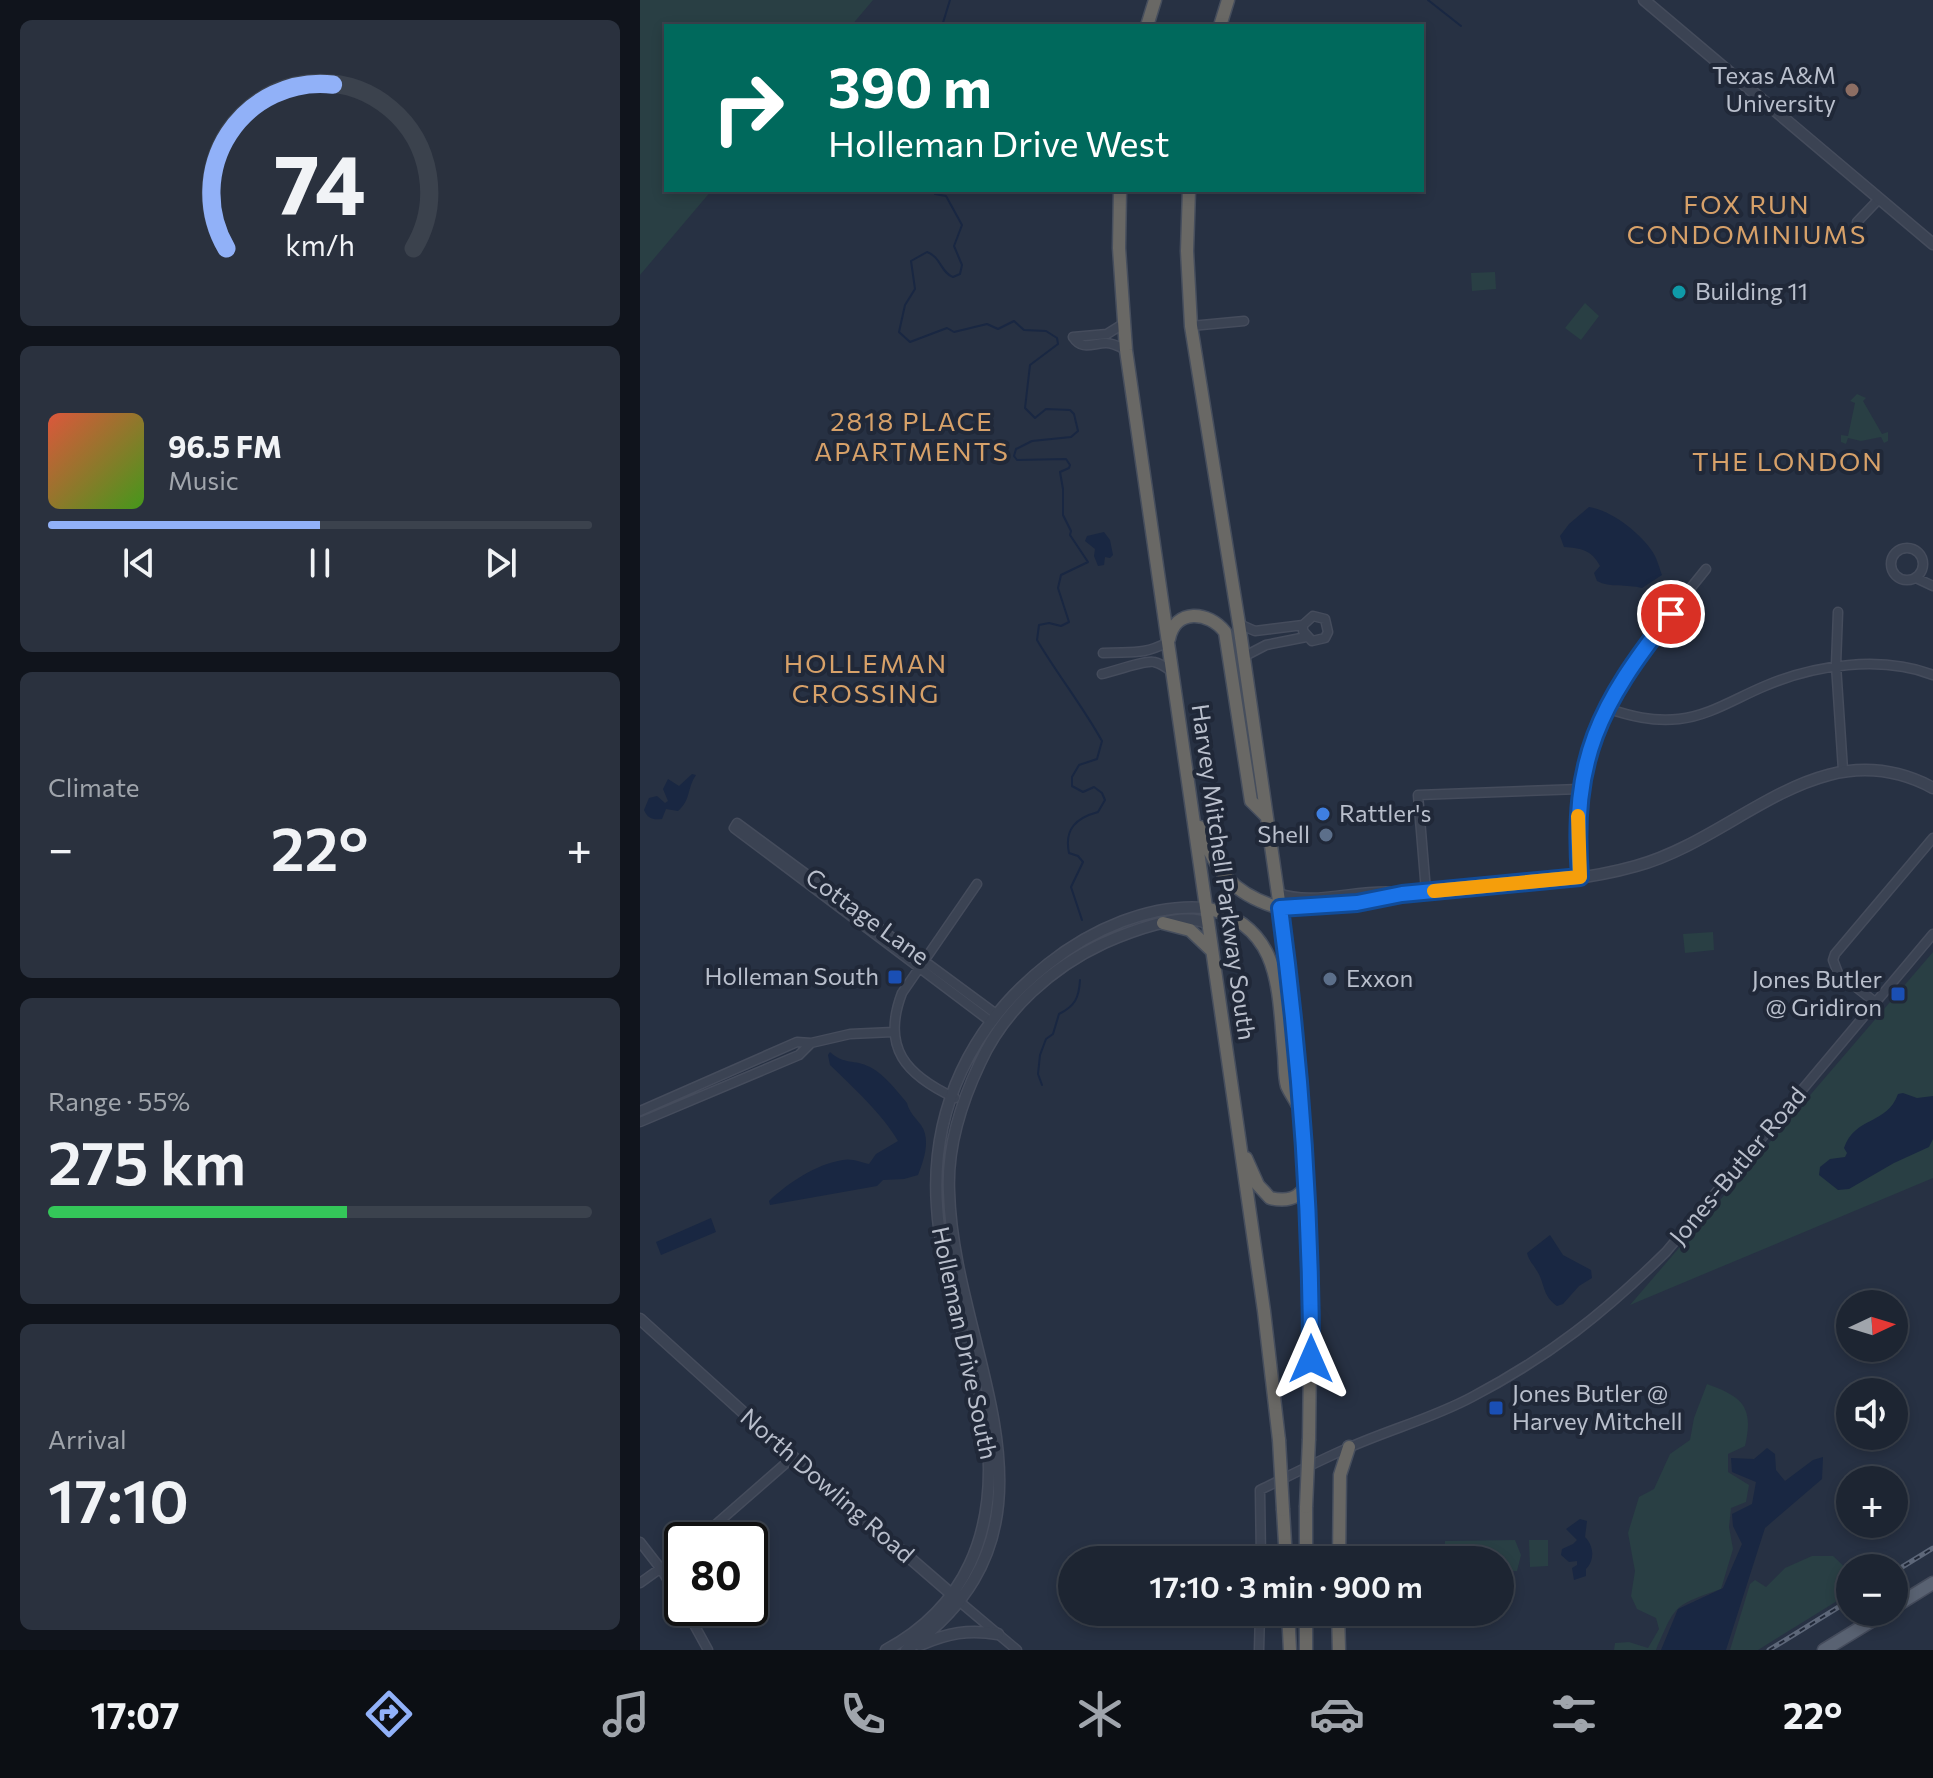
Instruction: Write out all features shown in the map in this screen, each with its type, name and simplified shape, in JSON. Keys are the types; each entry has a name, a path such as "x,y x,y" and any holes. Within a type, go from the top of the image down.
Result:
{"highway":[{"path":"1148,24 1155,0"},
{"path":"1221,24 1228,0"},
{"name":"Harvey Mitchell Parkway South","path":"1120,192 1119,248 1126,350 1264,1311 1279,1440 1285,1546"},
{"name":"Harvey Mitchell Parkway South","path":"1189,192 1187,251 1191,326 1239,624 1280,908 1303,1114 1311,1282 1306,1546"},
{"path":"1168,642 1171,630 1189,616 1208,616 1218,622 1225,632 1251,801 1266,816"},
{"path":"1190,798 1217,867 1241,892 1280,908"},
{"path":"1206,908 1225,913 1251,930 1268,953 1276,983 1287,1086 1303,1114"},
{"path":"1163,923 1190,930 1212,952"},
{"path":"1239,1141 1258,1185 1270,1198 1279,1201 1296,1197 1307,1184"},
{"path":"1339,1546 1340,1475 1349,1447"},
{"path":"1289,1626 1290,1650"},
{"path":"1306,1626 1306,1650"},
{"path":"1338,1626 1339,1650"}],"main road":[{"path":"1908,1598 1933,1583"},
{"path":"1824,1650 1863,1626"}],"street":[{"path":"1644,0 1933,244"},
{"path":"1857,222 1879,199"},
{"path":"1191,326 1244,321"},
{"path":"1123,324 1107,334 1073,337 1076,343 1082,345 1109,342 1126,350"},
{"path":"1916,578 1924,566 1923,559 1914,548 1900,549 1892,559 1893,572 1903,580 1916,578 1933,586"},
{"path":"1580,877 1580,789 1586,759 1606,708 1645,647 1706,569"},
{"path":"1838,612 1836,665 1843,770"},
{"path":"1239,624 1255,631 1303,625 1313,616 1325,619 1328,625 1325,638 1316,641 1306,637 1266,645 1243,657"},
{"path":"1303,625 1306,637"},
{"path":"1103,653 1122,652 1128,655 1149,652 1168,642"},
{"path":"1102,674 1130,668 1136,663 1155,662 1172,672"},
{"path":"1606,708 1652,719 1695,716 1787,677 1836,665 1895,667 1933,675"},
{"path":"1280,908 1357,903 1426,891 1611,873 1651,861 1807,781 1843,770 1889,771 1933,788"},
{"path":"1426,891 1418,795 1580,789"},
{"name":"Cottage Lane","path":"736,825 993,1017"},
{"path":"1875,1002 1838,973 1833,965 1835,954 1933,838"},
{"path":"963,1101 916,1074 903,1061 893,1032 894,1013 902,993 921,963 977,884"},
{"path":"1278,894 1298,898 1381,892 1402,894"},
{"name":"Holleman Drive South","path":"886,1650 956,1598 978,1545 987,1512 990,1472 988,1445 944,1258 937,1209 939,1142 965,1062 993,1017 1017,990 1040,970 1100,931 1160,911 1206,908"},
{"name":"Holleman Drive South","path":"906,1650 940,1624 956,1598 991,1540 1000,1496 1001,1472 987,1386 951,1225 950,1162 963,1101 993,1039 1041,983 1062,965 1118,937 1163,923 1194,919 1208,924"},
{"name":"Jones-Butler Road","path":"1261,1546 1260,1490 1349,1447 1468,1399 1518,1372 1572,1337 1608,1308 1666,1252 1933,934"},
{"path":"640,1111 797,1042 811,1043 850,1034 893,1032"},
{"path":"640,1122 799,1055 811,1043"},
{"name":"North Dowling Road","path":"640,1319 793,1457 1017,1650"},
{"path":"719,1522 793,1457"},
{"path":"640,1542 664,1574"},
{"path":"640,1583 664,1567"},
{"path":"694,1626 708,1650"},
{"path":"1259,1650 1260,1626"},
{"path":"906,1650 962,1630 998,1634"}],"green space":[{"path":"640,0 873,0 853,24 664,24 664,192 710,192 640,275"},
{"path":"1495,272 1496,289 1472,291 1471,273"},
{"path":"1585,303 1599,316 1581,340 1565,328"},
{"path":"1857,394 1866,398 1863,401 1882,434 1888,432 1888,441 1884,443 1881,437 1861,441 1848,438 1846,444 1841,442 1841,435 1848,436 1855,403 1850,401"},
{"path":"1713,932 1714,950 1685,953 1683,934"},
{"path":"1933,952 1933,1178 1630,1305"},
{"path":"1707,1384 1737,1399 1743,1405 1748,1422 1745,1446 1728,1454 1728,1472 1749,1485 1746,1502 1731,1508 1729,1527 1733,1549 1721,1589 1693,1599 1678,1609 1656,1650 1614,1650 1615,1643 1629,1642 1648,1648 1659,1629 1656,1618 1637,1609 1631,1596 1635,1571 1628,1533 1639,1497 1654,1489 1670,1454 1690,1440 1694,1418"},
{"path":"1515,1540 1521,1555 1517,1571 1514,1571 1514,1546 1445,1546 1445,1541"},
{"path":"1529,1540 1548,1540 1548,1566 1530,1567"},
{"path":"1812,1556 1833,1556 1836,1559 1836,1602 1758,1650 1730,1650 1750,1584 1755,1580 1766,1587 1785,1568"}],"water":[{"path":"1589,507 1615,517 1640,537 1654,554 1662,575 1642,588 1597,581 1594,573 1600,566 1593,556 1576,548 1564,547 1560,536"},
{"path":"1104,532 1110,540 1113,555 1105,557 1104,565 1098,566 1095,549 1085,541 1087,536"},
{"path":"692,774 696,775 685,803 678,811 666,809 662,819 647,815 644,810 649,798 657,796 665,803 668,801 663,789 668,779 679,786"},
{"path":"830,1052 840,1059 875,1070 907,1103 926,1137 918,1175 883,1180 877,1186 770,1205 769,1201 777,1194 813,1170 846,1160 869,1164 876,1154 898,1141 876,1112 830,1065"},
{"path":"1898,1094 1917,1098 1933,1096 1933,1139 1929,1147 1849,1189 1838,1190 1819,1175 1820,1167 1830,1159 1845,1157 1847,1153 1844,1148 1856,1130 1886,1111"},
{"path":"711,1218 716,1232 661,1255 656,1242"},
{"path":"1550,1235 1563,1255 1591,1270 1592,1278 1557,1306 1546,1294 1527,1253"},
{"path":"1767,1448 1775,1454 1776,1470 1785,1481 1813,1460 1823,1457 1822,1479 1765,1528 1726,1650 1661,1650 1678,1609 1723,1588 1742,1544 1733,1526 1732,1514 1752,1504 1756,1482 1732,1472 1731,1458 1754,1459"},
{"path":"1580,1519 1587,1521 1585,1537 1592,1557 1586,1576 1574,1580 1572,1568 1577,1561 1569,1562 1561,1555 1562,1549 1577,1540 1566,1529"}],"waterway":[{"path":"943,24 950,0"},
{"path":"1428,0 1461,26"},
{"path":"934,192 946,196 962,225 954,246 962,265 960,274 949,275 927,252 911,261 915,289 905,305 899,332 910,342 947,328 954,332 987,324 998,329 1014,321 1024,330 1046,331 1057,338 1058,344 1030,365 1025,408 1035,418 1046,409 1070,410 1078,431 1071,437 1032,441 1016,449 1014,456 1017,460 1066,459 1069,468 1060,472 1063,515 1070,535 1088,562 1061,575 1058,588 1069,622 1061,626 1049,623 1039,625 1037,640 1102,741 1097,759 1079,765 1072,777 1072,786 1083,792 1094,787 1105,800 1098,812 1078,821 1068,837 1069,853 1083,862 1071,887 1082,920"},
{"path":"1042,1085 1038,1074 1040,1055 1046,1039 1053,1034 1059,1014 1075,1001 1080,980"}],"railway":[{"path":"1908,1563 1933,1548"},
{"path":"1769,1650 1836,1609"}],"slow traffic":[{"path":"1434,891 1580,877 1578,816"}],"place":[{"name":"Texas A&M University","path":"1852,90"},
{"name":"Building 11","path":"1679,292"},
{"name":"Rattler's","path":"1323,814"},
{"name":"Shell","path":"1326,835"},
{"name":"Holleman South","path":"895,977"},
{"name":"Exxon","path":"1330,979"},
{"name":"Jones Butler @ Gridiron","path":"1898,994"},
{"name":"Jones Butler @ Harvey Mitchell","path":"1496,1408"}],"district":[{"name":"FOX RUN CONDOMINIUMS","path":"1747,220"},
{"name":"2818 PLACE APARTMENTS","path":"912,437"},
{"name":"THE LONDON","path":"1788,462"},
{"name":"HOLLEMAN CROSSING","path":"866,679"}],"route":[{"path":"1311,1359 1311,1282 1303,1114 1280,908 1300,909 1402,894 1580,877 1578,817 1586,759 1606,708 1626,673 1671,614"}]}
